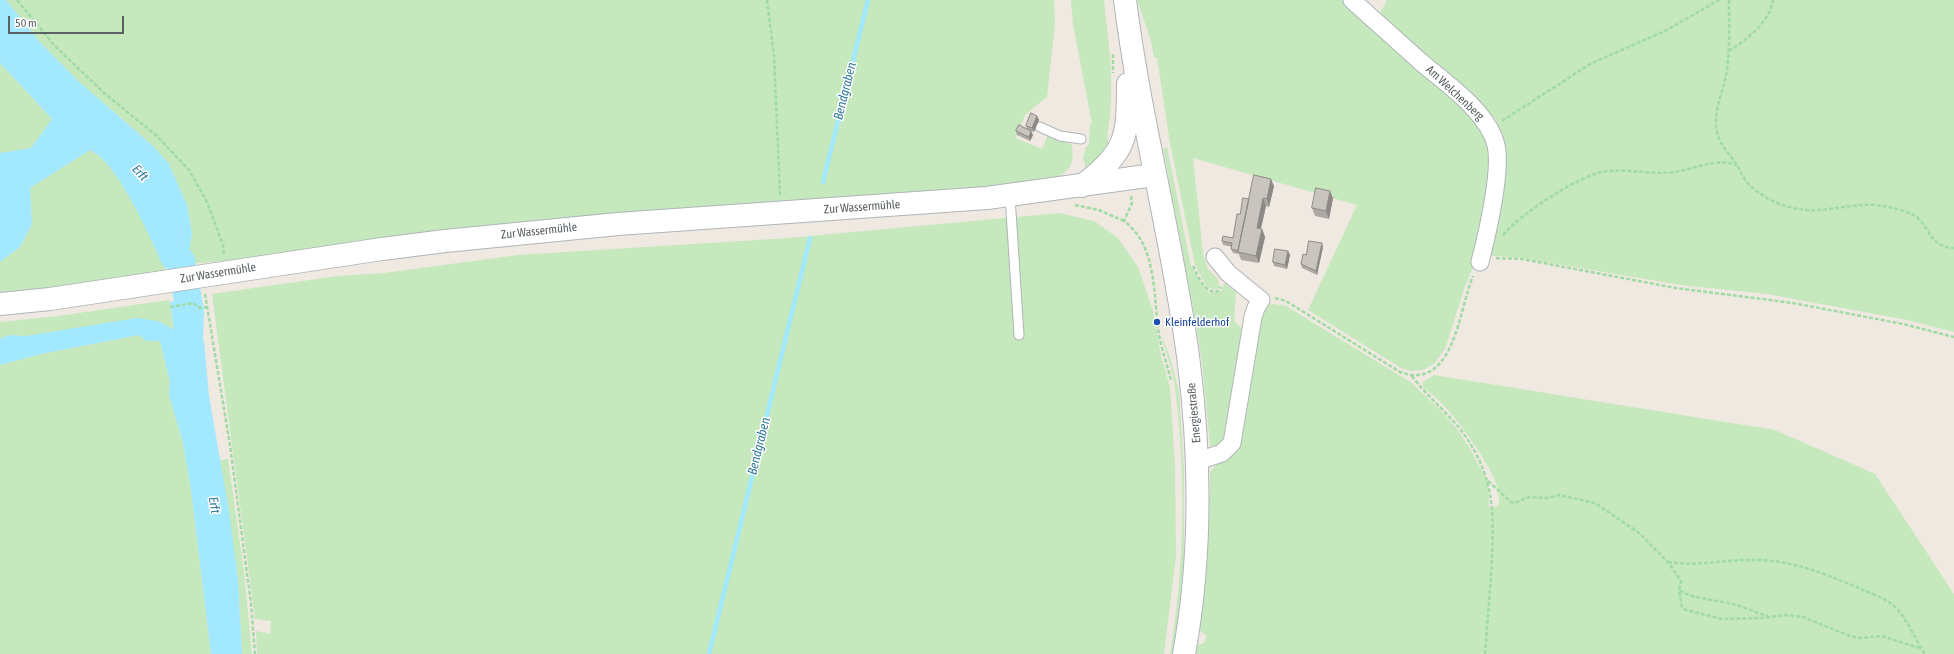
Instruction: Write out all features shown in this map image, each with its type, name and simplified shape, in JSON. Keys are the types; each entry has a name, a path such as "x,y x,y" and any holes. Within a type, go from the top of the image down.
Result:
{"main road":[{"path":"1081,186 1108,164 1117,154 1124,140 1128,108 1128,25 1125,0"},
{"name":"Energiestraße","path":"1128,25 1154,175 1186,341 1198,462 1196,554 1192,606 1184,654"},
{"name":"Zur Wassermühle","path":"0,304 50,299 167,282 197,284 227,272 382,248 618,224 1010,196 1154,175"}],"street":[{"name":"Am Welchenberg","path":"1352,0 1467,102 1478,113 1490,129 1496,145 1497,162 1489,224 1480,262"},
{"path":"1198,462 1222,453 1232,444 1254,312 1261,300 1228,273 1215,257"}],"lane":[{"path":"1040,127 1060,136 1081,139"},
{"path":"1010,196 1019,335"}],"path":[{"path":"17,0 54,45 104,93 157,136 189,170 207,202 220,238 227,272"},
{"path":"767,0 774,56 781,213"},
{"path":"1490,129 1590,64 1667,30 1719,0"},
{"path":"1729,0 1728,51 1724,84 1717,112 1716,126 1722,145 1746,181 1754,189 1782,205 1812,210 1858,205 1888,206 1916,216 1928,230 1930,238 1944,246 1954,248"},
{"path":"1728,51 1752,36 1772,6 1773,0"},
{"path":"1112,50 1114,76"},
{"path":"1502,236 1517,221 1536,206 1569,187 1600,172 1612,170 1668,172 1720,162 1737,166"},
{"path":"1129,179 1132,203 1124,221 1136,231 1146,248 1160,338 1171,382"},
{"path":"1261,300 1270,297 1283,300 1400,372 1412,376 1428,374 1445,358 1451,346 1470,282 1480,262 1499,258 1522,259 1676,288 1793,303 1924,329 1954,337"},
{"path":"1192,262 1200,280 1211,292 1219,291 1224,278 1228,273"},
{"path":"197,284 207,307 230,445 251,604 255,654"},
{"path":"170,307 194,303 200,308 207,307"},
{"path":"1412,376 1422,389 1447,413 1466,437 1488,480 1492,501 1494,534 1485,654"},
{"path":"1488,480 1511,502 1515,503 1529,498 1544,498 1559,495 1595,503 1636,531 1668,562 1681,581 1680,590 1682,607 1686,610 1722,619 1786,615 1803,617 1850,636 1860,638 1882,636 1919,648"},
{"path":"1668,562 1710,563 1769,560 1812,570 1844,582 1891,603 1901,615 1919,648 1925,654"},
{"path":"1680,590 1684,594 1694,598 1703,597 1736,605 1770,617"}],"green space":[{"path":"6,0 1054,0 1055,24 1047,97 1025,115 1016,138 1042,149 1048,135 1072,145 1072,160 1068,169 1060,176 1047,182 187,264 192,233 187,205 169,164 153,146 77,80 39,41"},
{"path":"1071,0 1104,0 1109,43 1111,101 1108,142 1112,151 1087,171 1083,158 1086,147 1089,145 1090,125 1092,124 1073,24"},
{"path":"1137,0 1347,0 1485,129 1492,161 1475,263 1465,286 1445,349 1434,364 1423,370 1412,371 1401,368 1308,310 1357,205 1193,158 1203,253 1208,269 1218,279 1219,288 1215,290 1206,286 1195,265 1170,143 1157,58 1154,58 1151,41"},
{"path":"1387,0 1954,0 1954,332 1907,320 1767,294 1680,285 1522,258 1485,255 1503,178 1505,143 1496,120 1475,97 1378,17"},
{"path":"0,63 52,119 31,148 0,153"},
{"path":"1167,147 1191,266 1200,282 1209,293 1219,292 1222,290 1224,283 1236,292 1234,321 1246,332 1229,439 1215,448 1210,445 1202,362 1163,148"},
{"path":"90,150 101,158 123,185 143,221 165,268 164,273 0,296 0,262 20,247 32,224 30,188"},
{"path":"1059,213 1094,221 1118,238 1138,267 1153,311 1161,356 1170,387 1175,466 1176,556 1164,654 257,654 256,631 270,634 271,621 255,619 212,294 338,276 384,273 518,255 789,238"},
{"path":"169,300 174,330 158,321 26,336 9,335 0,339 0,322 58,316"},
{"path":"1273,304 1286,306 1412,383 1445,415 1469,447 1488,482 1489,508 1498,506 1499,496 1496,484 1490,470 1473,442 1445,407 1423,387 1423,382 1434,375 1775,430 1875,474 1954,594 1954,654 1194,654 1195,646 1204,643 1207,636 1198,629 1207,551 1210,472 1218,463 1257,321 1267,305"},
{"path":"139,335 147,341 160,341 170,383 169,395 183,443 191,490 211,654 0,654 0,365 41,354"},
{"path":"1162,335 1179,392 1184,470 1184,565 1174,654 1170,654 1179,588 1181,554 1181,454 1174,381"},
{"path":"228,459 244,572 252,654 242,654 238,580 220,460"}],"water":[{"path":"0,0 6,0 39,41 77,80 153,146 169,164 187,205 192,233 187,264 165,268 123,185 101,158 90,150 30,188 32,224 20,247 0,262 0,153 31,148 52,119 0,63"},
{"path":"193,298 197,326 204,342 209,396 229,511 238,580 242,654 211,654 191,490 183,443 169,395 170,382 160,341 146,341 139,335 41,354 0,365 0,339 9,335 26,336 137,318 158,321 174,330 170,302 180,300 186,329 182,300"}],"building":[{"path":"1031,113 1037,116 1032,128 1026,126"},
{"path":"1019,125 1031,131 1029,137 1016,131"},
{"path":"1254,175 1271,179 1267,199 1263,198 1257,228 1262,229 1256,256 1238,252"},
{"path":"1316,188 1330,191 1326,211 1312,208"},
{"path":"1243,198 1249,199 1238,251 1231,249 1232,243 1222,241 1223,236 1233,238 1237,214 1240,214"},
{"path":"1309,241 1322,243 1316,271 1301,264 1303,254 1306,255"},
{"path":"1275,249 1288,251 1285,265 1273,262"}],"waterway":[{"name":"Bendgraben","path":"823,182 868,0"},
{"name":"Erft","path":"166,231 173,255 181,261 190,311 189,336"},
{"name":"Bendgraben","path":"709,654 810,238"}],"place":[{"name":"Kleinfelderhof","path":"1157,322"}]}
